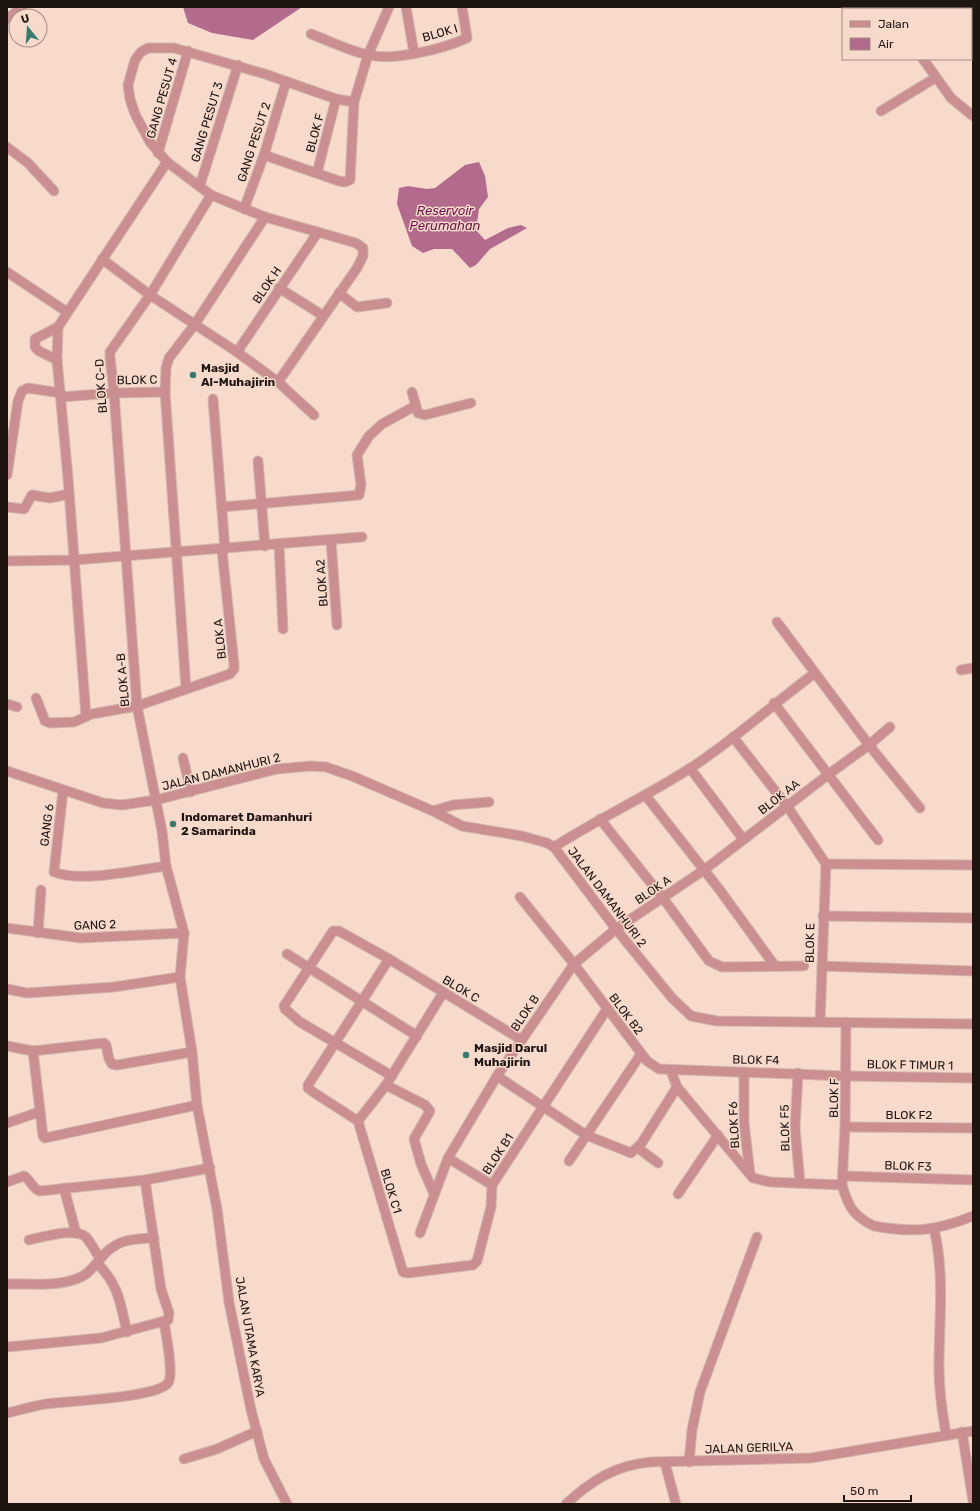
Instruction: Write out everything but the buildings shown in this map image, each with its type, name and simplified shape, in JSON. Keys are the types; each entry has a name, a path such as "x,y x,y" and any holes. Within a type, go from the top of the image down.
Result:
{"street":[{"path":"7,19 22,7"},
{"path":"264,155 343,182 350,180 354,102 368,55 389,7"},
{"name":"BLOK I","path":"406,7 414,53"},
{"name":"BLOK I","path":"311,34 368,55 386,58 414,53 467,38 462,7"},
{"path":"278,382 322,315 360,263 363,256 363,248 356,244 265,217 211,195 167,162 158,153 141,128 135,114 130,99 128,85 130,72 135,60 141,52 148,48 174,48 238,66 336,99 354,102"},
{"name":"GANG PESUT 4","path":"158,153 188,51"},
{"path":"924,60 935,78 951,98 973,116"},
{"name":"GANG PESUT 3","path":"200,186 238,66"},
{"path":"881,111 935,78"},
{"name":"GANG PESUT 2","path":"244,209 264,155 286,82"},
{"name":"BLOK F","path":"316,173 336,99"},
{"path":"7,147 28,163 54,191"},
{"path":"86,716 70,494 57,360 58,327 66,312 167,162"},
{"name":"BLOK C-D","path":"126,556 110,352 150,295 211,195"},
{"path":"186,688 178,552 165,392 166,368 170,358 195,324 265,217"},
{"name":"BLOK H","path":"237,352 318,232"},
{"path":"102,259 150,295 237,352 278,382 314,415"},
{"path":"7,272 66,312"},
{"path":"279,288 322,315"},
{"path":"339,293 357,307 387,303"},
{"path":"57,360 39,350 34,343 38,337 58,327"},
{"name":"BLOK C","path":"7,475 18,401 22,391 28,388 61,395 114,392 165,392"},
{"path":"412,392 418,412 424,415 471,403"},
{"path":"214,399 224,549"},
{"path":"222,507 359,495 361,485 357,455 369,436 382,424 415,406"},
{"path":"258,461 264,546"},
{"path":"7,508 24,509 32,495 50,498 70,494"},
{"path":"7,561 74,560 362,537"},
{"name":"BLOK A2","path":"331,540 337,625"},
{"path":"279,544 283,629"},
{"name":"BLOK A","path":"36,698 45,721 50,723 74,722 86,716 137,706 227,675 234,669 224,549"},
{"name":"BLOK A-B","path":"126,556 137,706 156,800 166,866 184,933"},
{"path":"777,622 869,745 920,808"},
{"path":"961,670 973,668"},
{"path":"554,846 600,819 646,796 690,768 733,737 774,703 815,673"},
{"path":"774,703 878,840"},
{"path":"7,704 17,707"},
{"name":"BLOK AA","path":"743,839 869,745 890,727"},
{"path":"733,737 787,806 826,864 973,866"},
{"path":"183,758 191,792"},
{"name":"JALAN DAMANHURI 2","path":"7,771 63,791 111,805 135,804 156,800 277,769 326,767 352,776 433,811 462,826 475,830 522,836 554,846 616,929 672,998 691,1016 717,1021 973,1024"},
{"path":"690,768 743,839"},
{"name":"GANG 6","path":"63,791 54,872 75,876 116,873 166,866"},
{"path":"646,796 704,870 775,966"},
{"path":"433,811 453,805 489,802"},
{"path":"600,819 663,898 709,961 722,967 804,966"},
{"name":"BLOK A","path":"574,964 616,929 704,870 743,839"},
{"name":"BLOK E","path":"820,1022 826,864"},
{"path":"38,933 41,890"},
{"name":"BLOK B2","path":"520,898 574,964 641,1054 653,1066 668,1071"},
{"path":"823,916 973,918"},
{"name":"GANG 2","path":"7,928 81,938 184,933"},
{"name":"BLOK C","path":"309,966 331,933 336,931 389,959 522,1040"},
{"name":"JALAN UTAMA KARYA","path":"184,933 180,977 192,1052 197,1105 210,1168 224,1255 229,1302 264,1459 287,1504"},
{"path":"287,954 309,966 417,1036"},
{"path":"389,959 308,1088 358,1121 392,1076 443,993"},
{"name":"BLOK B","path":"497,1076 574,964"},
{"path":"309,966 286,1003 284,1009 300,1022 392,1076"},
{"path":"822,966 973,971"},
{"path":"7,989 27,993 114,987 180,977"},
{"name":"BLOK B1","path":"473,1265 477,1261 491,1207 492,1185 607,1008"},
{"name":"BLOK F","path":"842,1185 846,1127 846,1022"},
{"path":"7,1046 33,1051 104,1043 112,1064 192,1052"},
{"path":"33,1051 39,1112 45,1138 197,1105"},
{"path":"569,1161 641,1054"},
{"path":"668,1071 678,1087 750,1176 762,1181 842,1185 848,1205 868,1223 874,1226 919,1231 934,1229 973,1216"},
{"name":"BLOK F4","path":"668,1071 798,1073 846,1076"},
{"name":"BLOK F6","path":"744,1072 744,1123 750,1176"},
{"name":"BLOK F5","path":"798,1073 795,1128 800,1183"},
{"path":"420,1233 448,1158 497,1076 586,1135 628,1152 634,1152 638,1148 678,1087"},
{"name":"BLOK F TIMUR 1","path":"846,1076 973,1078"},
{"path":"386,1085 425,1106 430,1111 414,1139 421,1164 434,1194"},
{"path":"7,1123 39,1112"},
{"name":"BLOK C1","path":"358,1121 368,1160 403,1272 408,1273 473,1265"},
{"name":"BLOK F2","path":"846,1127 973,1128"},
{"path":"678,1194 718,1135"},
{"path":"638,1148 658,1162"},
{"path":"448,1158 492,1185"},
{"path":"7,1182 24,1176 28,1178 37,1190 145,1180 210,1168"},
{"name":"BLOK F3","path":"843,1176 973,1180"},
{"path":"7,1347 101,1338 168,1320 169,1313 161,1290 145,1180"},
{"path":"64,1188 76,1233"},
{"path":"934,1229 940,1257 942,1290 939,1368 944,1435"},
{"path":"29,1240 50,1235 76,1233 85,1236 117,1289 127,1332"},
{"path":"689,1462 692,1430 700,1392 757,1237"},
{"path":"7,1284 59,1283 71,1281 83,1276 115,1245 123,1241 154,1238"},
{"path":"7,1413 45,1404 97,1400 148,1391 166,1385 169,1382 170,1373 164,1322"},
{"name":"JALAN GERILYA","path":"566,1504 597,1479 613,1470 638,1463 811,1458 863,1451 973,1430"},
{"path":"184,1459 217,1449 257,1431"},
{"path":"962,1432 973,1501"},
{"path":"665,1463 676,1504"}],"water":[{"path":"183,7 302,7 253,40 212,33 188,23"},
{"name":"Reservoir Perumahan","path":"479,162 485,176 488,197 479,209 476,230 485,240 508,228 521,225 527,228 490,249 476,265 470,268 452,249 434,249 423,253 412,246 397,204 399,188 408,186 427,189 435,188 465,165"}],"place":[{"name":"Masjid Al-Muhajirin","path":"193,375"},
{"name":"Indomaret Damanhuri 2 Samarinda","path":"173,824"},
{"name":"Masjid Darul Muhajirin","path":"466,1055"}]}
